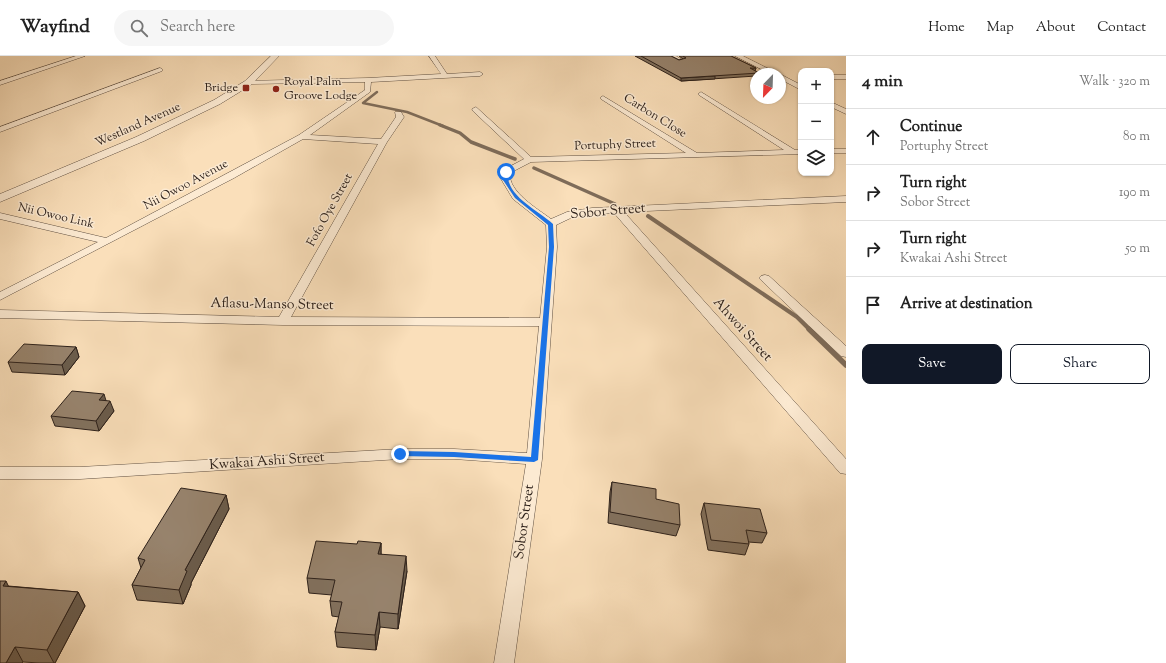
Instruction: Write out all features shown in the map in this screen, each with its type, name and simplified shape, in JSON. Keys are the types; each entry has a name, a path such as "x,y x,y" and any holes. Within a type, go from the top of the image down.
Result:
{"street":[{"path":"63,56 80,56"},
{"path":"0,83 80,56"},
{"name":"Westland Avenue","path":"0,198 178,122 217,102 249,82 275,56"},
{"path":"432,56 445,76"},
{"path":"672,56 682,61"},
{"path":"738,56 763,68"},
{"path":"0,130 160,70"},
{"path":"249,82 368,80 480,74"},
{"path":"786,76 795,77"},
{"path":"834,77 846,77"},
{"name":"Nii Owoo Avenue","path":"0,297 302,137 365,94 368,90 368,80"},
{"path":"786,80 798,86"},
{"path":"701,94 797,152"},
{"name":"Carbon Close","path":"603,98 695,155"},
{"path":"834,106 846,112"},
{"path":"476,109 529,160"},
{"name":"Fofo Oye Street","path":"283,321 383,142 400,117 398,114"},
{"path":"302,137 383,142"},
{"path":"834,151 846,151"},
{"name":"Portuphy Street","path":"550,224 516,197 505,180 506,172 529,160 797,152"},
{"name":"Sobor Street","path":"504,663 534,460 544,322 552,247 550,224 559,218 575,213 845,200"},
{"name":"Ahwoi Street","path":"617,210 846,470"},
{"name":"Nii Owoo Link","path":"0,216 107,241"},
{"path":"765,278 846,353"},
{"name":"Aflasu-Manso Street","path":"0,314 283,321 544,322"},
{"name":"Kwakai Ashi Street","path":"0,473 80,473 151,470 400,454 454,454 534,460"}],"building":[{"path":"641,56 671,56 679,60 686,58 683,56 731,56 756,68 750,68 750,74 681,78"},
{"path":"24,344 76,347 62,365 8,362"},
{"path":"72,391 104,394 99,400 110,401 96,421 51,416"},
{"path":"612,482 656,489 656,499 679,504 680,525 610,512"},
{"path":"181,488 226,495 185,570 187,571 179,590 132,585 145,560 138,558"},
{"path":"704,503 760,509 767,533 746,530 749,544 711,540"},
{"path":"316,541 357,544 358,541 381,543 378,554 406,556 398,614 379,612 375,635 335,632 342,602 330,601 335,580 307,578"},
{"path":"0,581 6,581 3,586 78,592 47,650 15,647 6,663 0,663"}],"waterway":[{"path":"377,92 363,103 407,112 443,126"},
{"path":"440,125 460,133 471,142 515,159"},
{"path":"534,168 615,204"},
{"path":"648,216 797,317 809,329"},
{"path":"809,329 846,365"}],"place":[{"name":"Bridge","path":"246,88"},
{"name":"Royal Palm Groove Lodge","path":"276,89"}],"route":[{"path":"400,454 454,454 534,460 544,322 552,247 550,224 516,197 505,180 506,172"}]}
